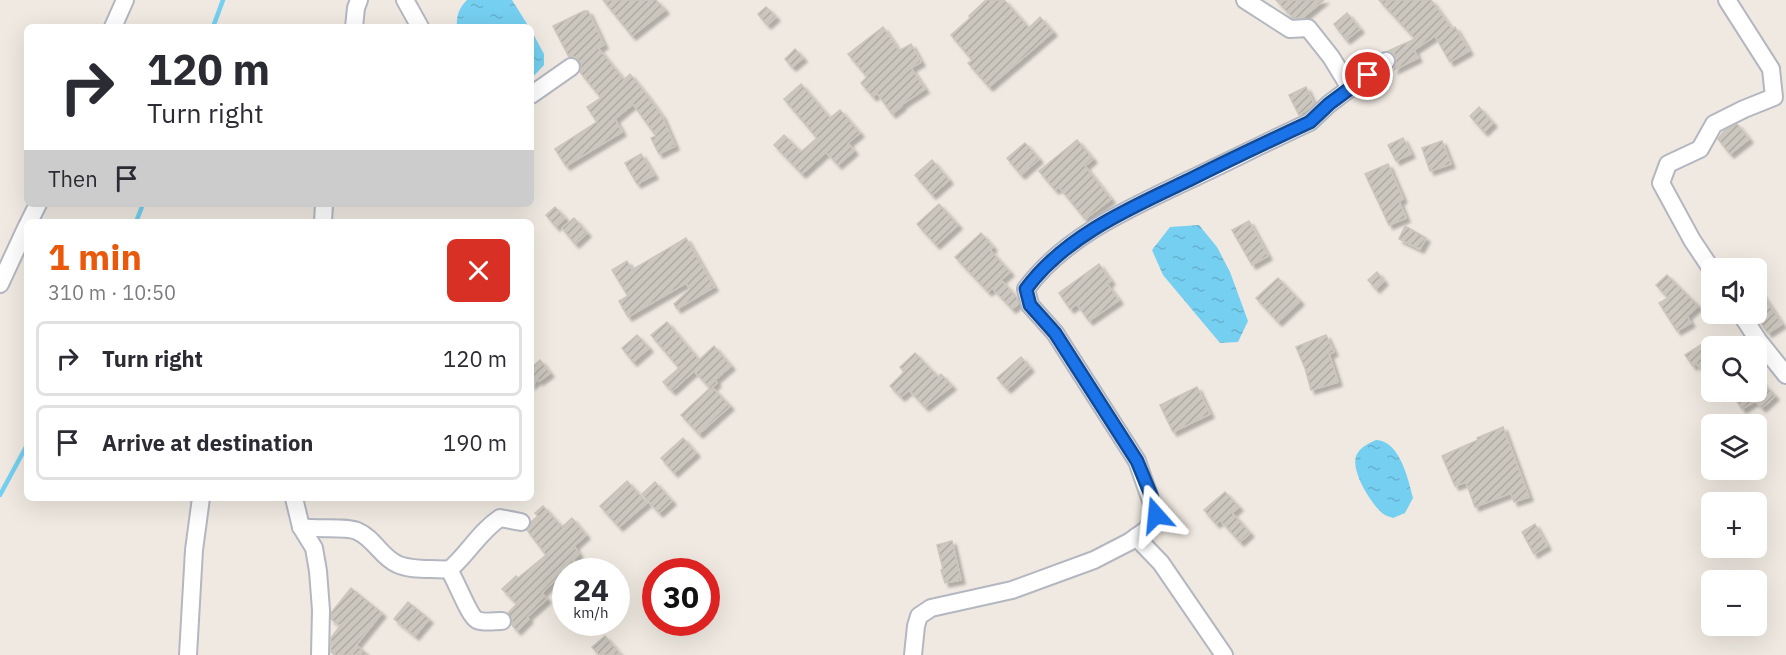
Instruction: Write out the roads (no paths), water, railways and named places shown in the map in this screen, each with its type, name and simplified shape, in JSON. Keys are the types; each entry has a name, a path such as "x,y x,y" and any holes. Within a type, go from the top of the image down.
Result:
{"street":[{"path":"114,24 125,0"},
{"path":"354,24 356,8 360,0"},
{"path":"405,0 418,24"},
{"path":"1245,0 1290,29 1308,28 1331,57 1350,88"},
{"path":"1704,258 1661,183 1668,165 1700,148 1714,124 1774,97 1771,69 1727,0"},
{"path":"913,655 919,616 931,608 1012,590 1094,560 1146,530 1156,515 1151,495 1137,461 1055,333 1030,305 1026,289 1040,270 1060,252 1126,210 1310,122 1386,61"},
{"path":"534,93 572,67"},
{"path":"0,284 24,232"},
{"path":"1747,324 1786,375"},
{"path":"188,655 194,550 201,501"},
{"path":"295,501 301,527 314,548 318,571 321,610 320,655"},
{"path":"301,527 354,530 368,536 396,564 417,569 448,570 458,562 490,525 500,518 521,522"},
{"path":"1136,537 1161,563 1224,655"},
{"path":"448,570 458,584 468,612 478,620 502,621"}],"water":[{"path":"467,0 512,0 527,24 457,24 462,6"},
{"path":"534,36 544,54 544,65 534,76"},
{"path":"1199,225 1217,247 1230,272 1248,321 1238,342 1220,343 1163,275 1152,250 1170,227"},
{"path":"1376,440 1384,442 1397,454 1402,462 1413,498 1405,513 1393,518 1383,514 1371,500 1356,468 1357,454"}],"waterway":[{"path":"214,24 223,0"},
{"path":"137,219 142,207"},
{"path":"0,495 24,451"}]}
